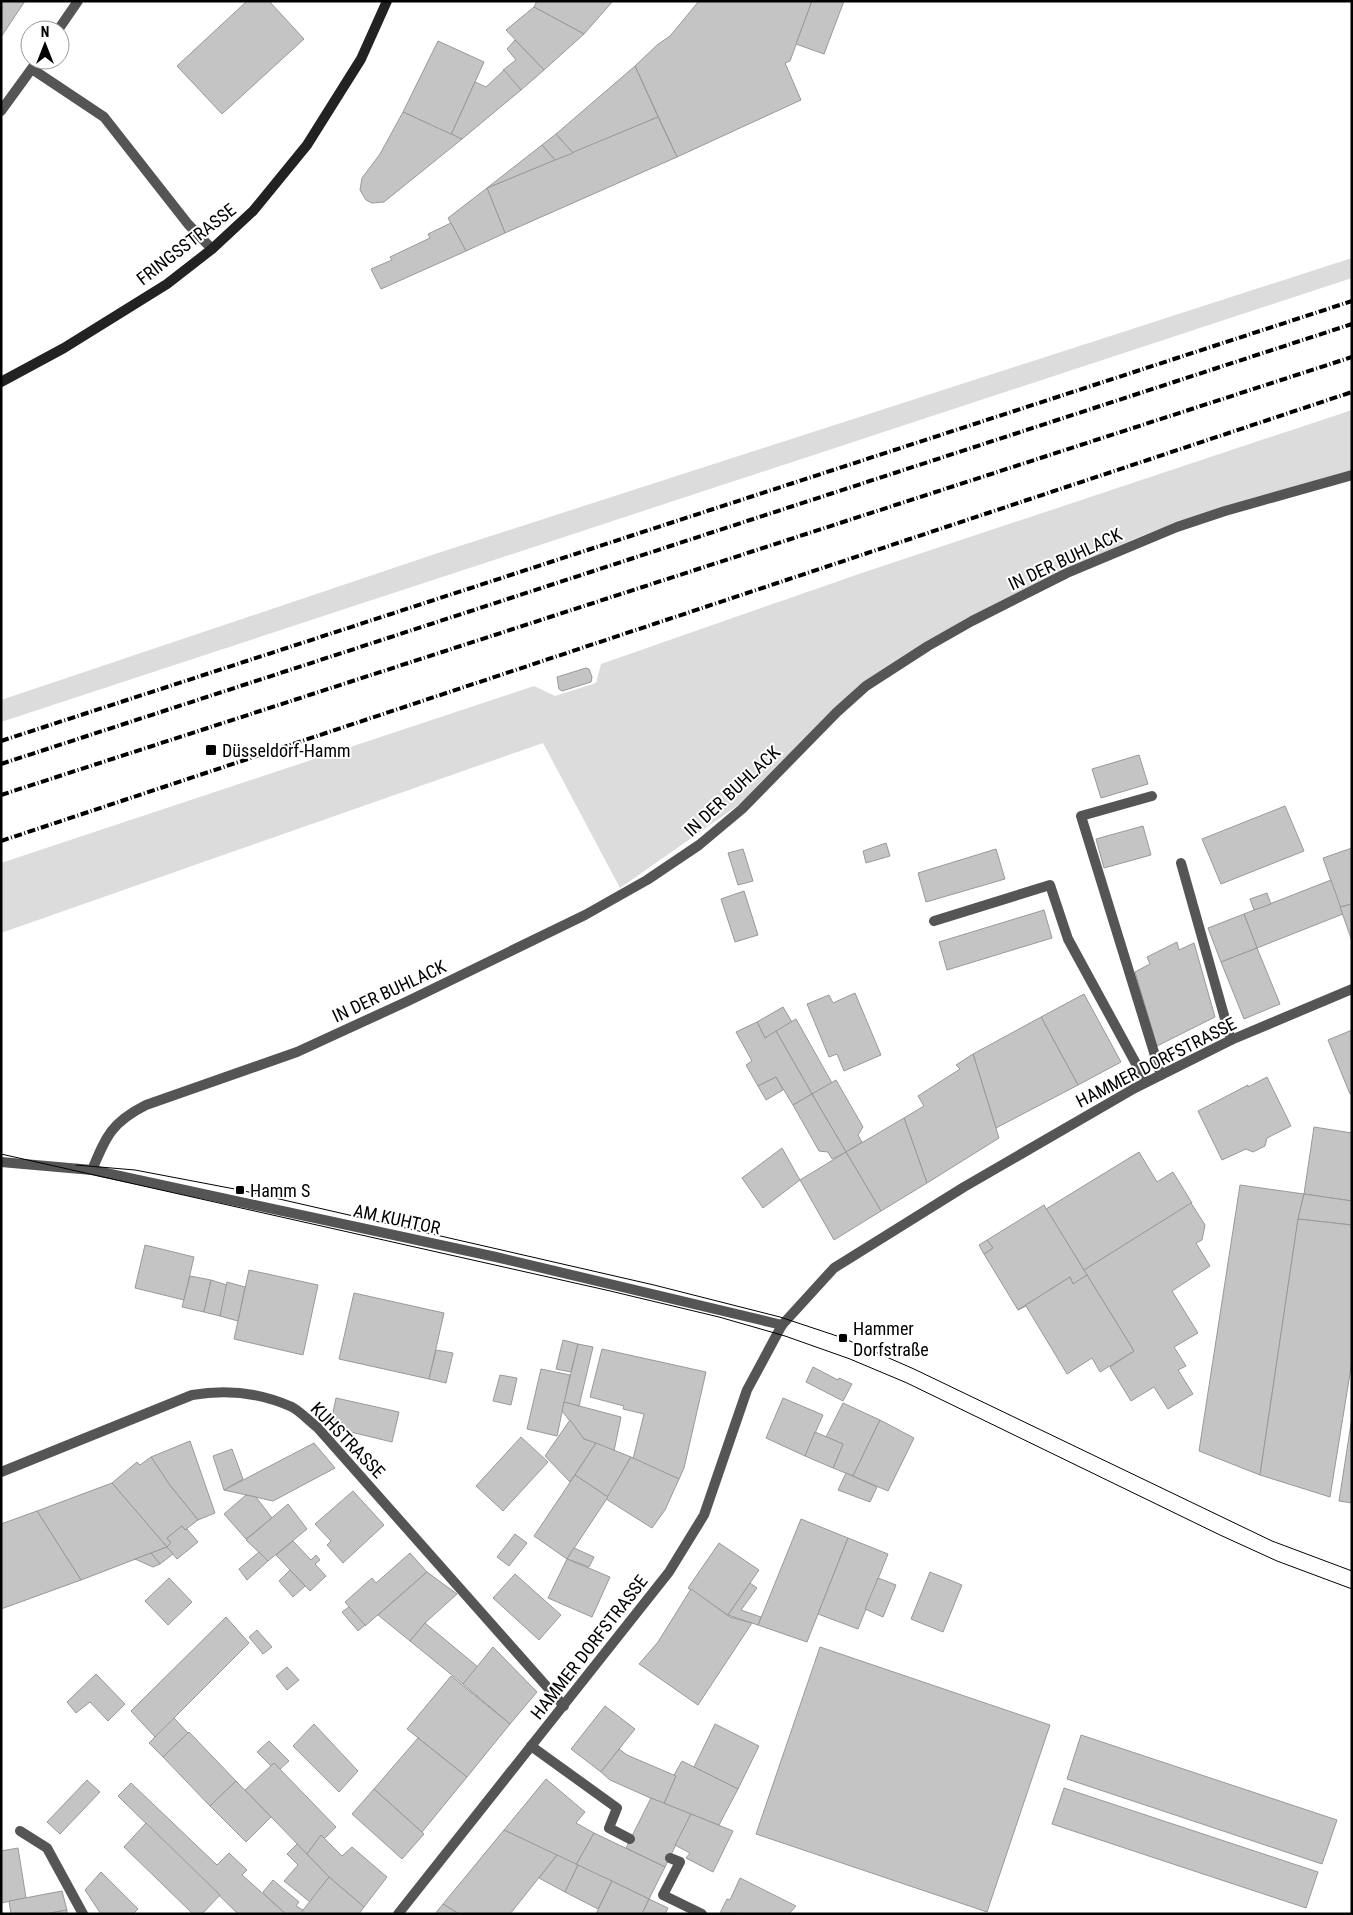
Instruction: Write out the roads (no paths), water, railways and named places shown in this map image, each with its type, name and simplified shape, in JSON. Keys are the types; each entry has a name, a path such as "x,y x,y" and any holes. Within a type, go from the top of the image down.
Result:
{"street":[{"path":"65,20 78,1"},
{"name":"FRINGSSTRASSE","path":"1,382 64,348 167,284 212,249 253,211 307,145 361,59 387,1"},
{"path":"1,111 31,70"},
{"path":"34,70 104,117 188,224 212,249"},
{"name":"IN DER BUHLACK","path":"92,1170 107,1136 117,1123 146,1105 297,1052 408,1001 576,919 647,880 699,845 742,809 837,712 866,686 972,621 1067,573 1177,527 1225,511 1352,476"},
{"path":"1152,796 1081,816 1161,1075"},
{"path":"1181,863 1231,1040"},
{"path":"934,920 1050,885 1068,939 1146,1082"},
{"name":"HAMMER DORFSTRASSE","path":"398,1914 669,1572 704,1515 747,1390 782,1325 834,1268 964,1187 1146,1082 1231,1040 1352,990"},
{"name":"AM KUHTOR","path":"1,1162 92,1170 496,1257 782,1325"},
{"name":"KUHSTRASSE","path":"1,1472 192,1395 212,1391 227,1391 269,1398 294,1408 317,1427 564,1706"},
{"path":"531,1746 617,1808 609,1828 630,1839"},
{"path":"20,1831 47,1848 83,1914"},
{"path":"670,1858 680,1862 663,1895 702,1914"}],"tram line":[{"path":"1,1154 606,1290 719,1317 785,1336 850,1359 907,1383 1220,1535 1277,1561 1352,1589"},
{"path":"76,1165 135,1170 240,1190 654,1285 780,1317 843,1338 914,1369 1272,1541 1352,1571"}],"railway":[{"path":"1,741 1352,301"},
{"path":"1,764 1352,324"},
{"path":"1,795 1352,357"},
{"path":"1,841 1352,392"}],"place":[{"name":"Düsseldorf-Hamm","path":"211,750"},
{"name":"Hamm S","path":"240,1190"},
{"name":"Hammer Dorfstraße","path":"843,1338"}]}
